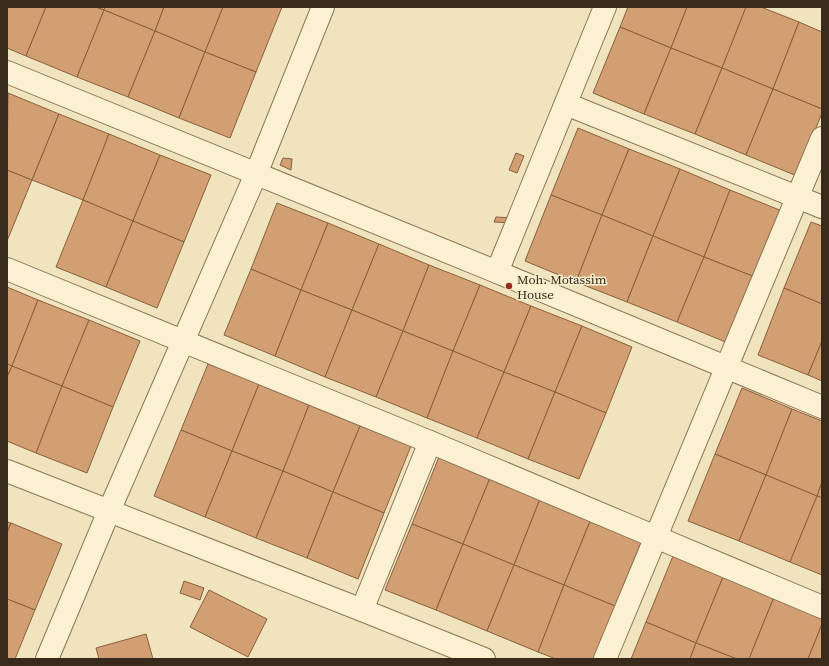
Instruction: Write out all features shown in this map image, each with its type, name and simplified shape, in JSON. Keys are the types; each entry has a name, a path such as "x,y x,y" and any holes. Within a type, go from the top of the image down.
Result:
{"street":[{"path":"497,272 605,7"},
{"path":"47,659 109,511 256,174 318,8"},
{"path":"7,72 497,272 822,407"},
{"path":"566,104 822,207"},
{"path":"605,659 822,138"},
{"path":"7,270 430,442 822,607"},
{"path":"362,610 430,442"},
{"path":"7,471 484,659"}],"building":[{"path":"7,7 46,7 26,56 7,48"},
{"path":"46,7 96,7 104,10 77,77 26,56"},
{"path":"96,7 105,7 104,10"},
{"path":"105,7 164,7 155,31 104,10"},
{"path":"164,7 223,7 205,52 155,31"},
{"path":"223,7 282,7 256,72 205,52"},
{"path":"628,7 687,7 671,48 620,27"},
{"path":"687,7 746,7 722,68 671,48"},
{"path":"746,7 761,7 799,22 773,89 722,68"},
{"path":"104,10 155,31 128,97 77,77"},
{"path":"799,22 822,32 822,109 773,89"},
{"path":"620,27 671,48 644,114 593,93"},
{"path":"155,31 205,52 179,118 128,97"},
{"path":"671,48 722,68 695,134 644,114"},
{"path":"205,52 256,72 230,138 179,118"},
{"path":"722,68 773,89 746,155 695,134"},
{"path":"773,89 822,109 822,113 797,176 746,155"},
{"path":"8,93 59,114 32,180 7,170"},
{"path":"59,114 109,134 83,200 32,180"},
{"path":"578,128 629,149 602,215 551,195"},
{"path":"109,134 160,155 133,221 83,200"},
{"path":"629,149 680,169 653,236 602,215"},
{"path":"516,153 524,156 517,173 509,170"},
{"path":"160,155 211,175 184,242 133,221"},
{"path":"283,158 292,159 291,170 280,165"},
{"path":"680,169 730,190 704,257 653,236"},
{"path":"7,170 32,180 7,241"},
{"path":"730,190 782,211 755,277 704,257"},
{"path":"551,195 602,215 576,282 525,261"},
{"path":"83,200 133,221 106,287 56,267"},
{"path":"277,203 328,223 301,290 251,269"},
{"path":"602,215 653,236 627,302 576,282"},
{"path":"496,217 513,218 513,223 494,222"},
{"path":"133,221 184,242 157,308 106,287"},
{"path":"811,222 822,226 822,304 784,288"},
{"path":"328,223 379,244 352,310 301,290"},
{"path":"653,236 704,257 677,322 627,302"},
{"path":"379,244 429,265 403,331 352,310"},
{"path":"704,257 755,277 728,343 677,322"},
{"path":"429,265 480,285 453,351 403,331"},
{"path":"251,269 301,290 275,356 224,335"},
{"path":"480,285 531,306 504,372 453,351"},
{"path":"7,287 38,300 12,366 7,364"},
{"path":"784,288 822,304 822,341 808,375 758,355"},
{"path":"301,290 352,310 325,377 275,356"},
{"path":"38,300 89,320 62,386 12,366"},
{"path":"531,306 582,326 555,392 504,372"},
{"path":"352,310 403,331 376,397 325,377"},
{"path":"89,320 140,341 113,407 62,386"},
{"path":"582,326 632,347 606,413 555,392"},
{"path":"403,331 453,351 427,418 376,397"},
{"path":"822,341 822,381 808,375"},
{"path":"453,351 504,372 477,438 427,418"},
{"path":"7,364 12,366 7,377"},
{"path":"208,364 259,384 232,451 181,430"},
{"path":"12,366 62,386 36,453 7,441 7,377"},
{"path":"504,372 555,392 528,459 477,438"},
{"path":"259,384 309,405 283,471 232,451"},
{"path":"62,386 113,407 87,473 36,453"},
{"path":"742,388 792,409 766,475 715,454"},
{"path":"555,392 606,413 579,479 528,459"},
{"path":"309,405 360,426 333,492 283,471"},
{"path":"792,409 822,421 822,482 817,496 766,475"},
{"path":"360,426 411,446 384,513 333,492"},
{"path":"181,430 232,451 205,517 154,496"},
{"path":"232,451 283,471 256,538 205,517"},
{"path":"715,454 766,475 739,541 688,521"},
{"path":"439,457 490,478 463,544 412,524"},
{"path":"283,471 333,492 307,558 256,538"},
{"path":"766,475 817,496 790,562 739,541"},
{"path":"490,478 540,499 514,565 463,544"},
{"path":"822,482 822,498 817,496"},
{"path":"333,492 384,513 358,579 307,558"},
{"path":"817,496 822,498 822,575 790,562"},
{"path":"540,499 591,519 564,585 514,565"},
{"path":"591,519 642,540 615,606 564,585"},
{"path":"7,522 11,523 7,533"},
{"path":"11,523 62,544 35,610 7,599 7,533"},
{"path":"412,524 463,544 436,610 385,590"},
{"path":"463,544 514,565 487,631 436,610"},
{"path":"673,556 723,577 696,643 646,622"},
{"path":"514,565 564,585 538,652 487,631"},
{"path":"723,577 774,597 749,659 737,659 696,643"},
{"path":"184,581 204,588 200,600 180,593"},
{"path":"564,585 615,606 594,659 556,659 538,652"},
{"path":"209,590 267,619 248,657 190,627"},
{"path":"774,597 822,616 822,624 808,659 749,659"},
{"path":"7,599 35,610 15,659 7,659"},
{"path":"646,622 696,643 690,659 631,659"},
{"path":"822,624 822,659 808,659"},
{"path":"146,634 153,659 99,659 96,648"},
{"path":"696,643 737,659 690,659"}],"place":[{"name":"Moh. Motassim House","path":"509,286"}]}
